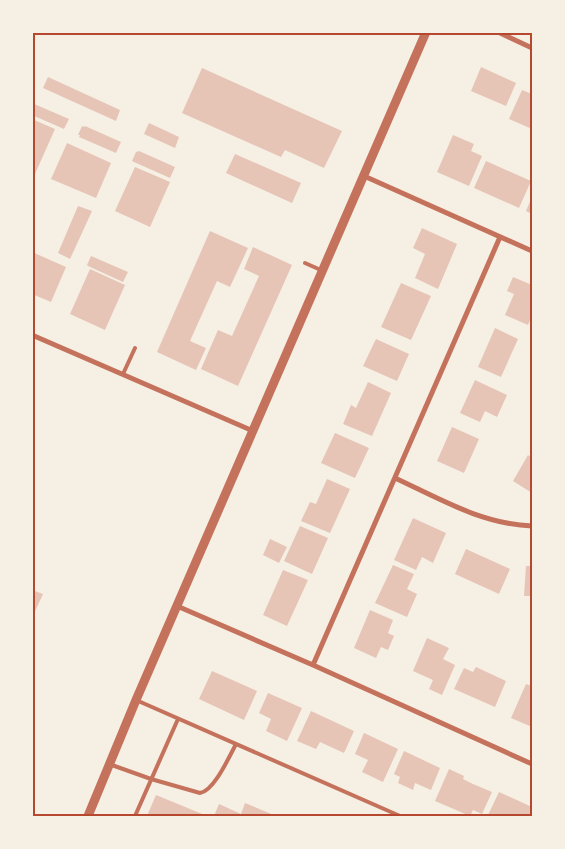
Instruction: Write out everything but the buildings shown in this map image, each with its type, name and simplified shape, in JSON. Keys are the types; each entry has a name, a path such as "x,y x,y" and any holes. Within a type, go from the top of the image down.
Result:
{"street":[{"path":"88,816 136,700 426,32"},
{"path":"498,32 532,48"},
{"path":"364,176 532,251"},
{"path":"313,665 500,237"},
{"path":"32,335 253,431"},
{"path":"395,478 474,514 504,523 532,526"},
{"path":"177,606 532,764"}],"lane":[{"path":"305,262 323,271"},
{"path":"123,374 135,348"},
{"path":"136,700 400,816"},
{"path":"135,816 178,719"},
{"path":"109,764 151,779 200,793 212,785 236,744"}]}
